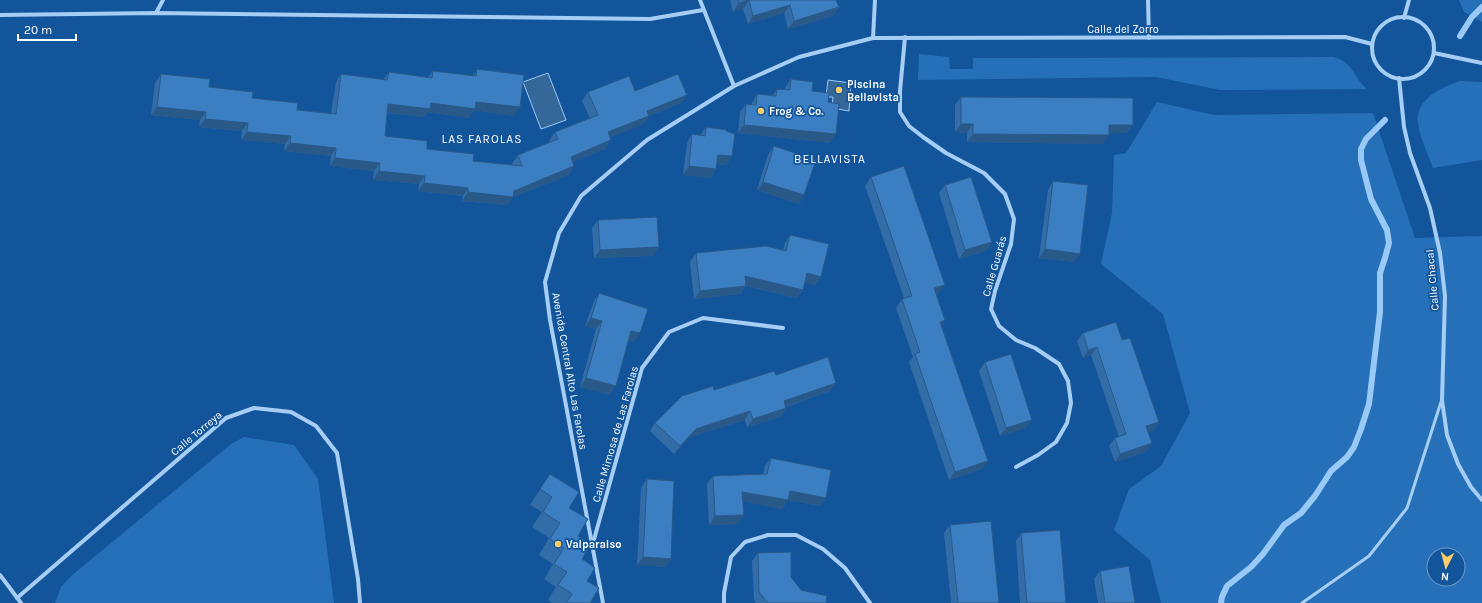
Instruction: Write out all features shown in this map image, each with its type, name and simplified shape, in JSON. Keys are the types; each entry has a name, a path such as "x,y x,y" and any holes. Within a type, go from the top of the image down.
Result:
{"street":[{"path":"156,13 163,0"},
{"path":"700,0 734,86"},
{"path":"873,38 875,0"},
{"path":"1148,0 1149,38"},
{"path":"1404,18 1409,0"},
{"path":"0,15 156,13 650,19 703,10"},
{"path":"1404,18 1417,21 1425,26 1431,34 1434,44 1434,53 1430,63 1423,72 1414,77 1404,79 1393,77 1384,72 1377,64 1373,54 1372,44 1375,34 1381,27 1389,21 1404,18"},
{"name":"Calle Guarás","path":"905,37 900,91 900,112 909,126 923,137 946,153 984,173 1005,194 1014,218 1011,244 995,291 991,309 999,326 1016,340 1035,348 1059,364 1068,381 1071,402 1067,423 1056,442 1038,455 1016,467"},
{"name":"Calle del Zorro","path":"873,38 1345,37 1372,44"},
{"name":"Avenida Central Alto Las Farolas","path":"603,603 550,320 545,282 559,233 580,196 647,140 734,86 799,57 873,38"},
{"path":"1434,53 1482,64"},
{"name":"Calle Chacal","path":"1399,78 1404,127 1410,154 1430,208 1440,253 1445,296 1442,400 1447,435 1458,464 1471,487 1482,500"},
{"name":"Calle Mimosa de Las Farolas","path":"592,545 642,368 668,332 702,318 783,328"},
{"name":"Calle Torreya","path":"17,598 226,418 254,408 291,412 316,426 337,453 358,579 360,603"},
{"path":"724,603 724,593 731,558 744,542 768,535 796,535 823,549 845,568 870,603"},
{"path":"0,575 21,603"}],"lane":[{"path":"1302,603 1369,556 1407,508 1442,400"}],"shaded area":[{"path":"1459,0 1482,0 1482,22 1464,12"},
{"path":"919,54 949,57 950,69 973,69 973,58 1334,57 1346,63 1358,80 1367,89 1220,90 1156,77 918,80"},
{"path":"548,73 566,120 541,129 523,82"},
{"name":"Piscina Bellavista","path":"828,80 851,83 849,111 832,108 833,97 826,97"},
{"path":"1460,81 1482,82 1482,160 1433,168 1419,129 1418,115 1420,108 1430,96 1437,91"},
{"path":"1157,102 1214,115 1373,113 1415,238 1482,236 1482,603 1161,603 1150,560 1114,530 1129,489 1161,466 1190,413 1163,314 1101,264 1112,213 1114,155 1126,153"},
{"path":"244,437 294,445 318,479 334,603 55,603 61,587 71,576 231,444"}],"building":[{"path":"738,0 749,0 739,3"},
{"path":"749,0 836,0 839,7 794,21 790,5 753,16"},
{"path":"477,69 524,75 520,107 476,102 475,109 431,103 430,109 388,104 385,136 427,141 427,149 474,154 473,161 522,166 518,155 558,139 555,132 598,115 588,92 629,76 635,91 678,74 687,95 647,111 649,116 608,132 611,140 571,157 574,166 514,191 513,197 468,192 468,188 424,183 425,176 379,171 380,163 335,158 336,148 290,143 291,136 247,132 248,123 205,119 206,112 157,107 161,74 210,79 209,87 253,92 252,98 298,103 297,110 336,114 341,74 387,80 389,72 432,78 433,71 476,76"},
{"path":"791,79 813,82 812,91 829,93 828,102 839,104 836,134 744,125 746,104 756,105 757,94 776,96 777,89 790,90"},
{"path":"961,97 1133,98 1133,125 1109,125 1109,135 973,134 973,124 961,124"},
{"path":"706,127 727,130 726,131 735,134 732,156 718,155 716,169 689,166 692,134 705,136"},
{"path":"774,146 816,160 804,195 763,182"},
{"path":"904,166 945,285 934,288 945,320 940,322 988,461 955,472 915,354 920,352 902,299 912,296 871,177"},
{"path":"971,177 992,242 965,250 945,185"},
{"path":"1053,181 1088,185 1080,254 1045,249"},
{"path":"657,217 659,247 600,250 598,220"},
{"path":"790,235 829,244 821,277 807,273 803,290 745,276 746,286 700,291 696,253 766,246 786,251"},
{"path":"599,293 648,309 640,333 631,331 616,386 586,378 602,321 591,318"},
{"path":"1116,322 1122,340 1130,338 1159,422 1146,426 1152,443 1120,454 1115,438 1126,434 1097,347 1088,350 1083,333"},
{"path":"1011,354 1032,420 1006,428 985,362"},
{"path":"828,357 836,383 784,401 786,408 753,419 750,411 696,429 680,446 655,423 682,396 713,386 714,390 774,371 776,375"},
{"path":"771,458 831,470 826,498 790,491 788,500 742,492 744,515 715,516 713,476 767,474"},
{"path":"550,474 579,492 569,508 588,519 578,536 591,544 582,559 595,568 587,581 599,588 590,603 566,603 572,594 558,585 567,572 554,564 564,548 550,539 560,523 543,512 552,497 540,489"},
{"path":"647,479 674,481 671,559 643,557"},
{"path":"991,521 999,603 958,603 950,525"},
{"path":"1060,530 1066,603 1027,603 1021,533"},
{"path":"791,552 791,577 801,590 827,596 826,603 768,603 759,592 758,553"},
{"path":"1129,566 1135,603 1105,603 1100,571"}],"waterway":[{"path":"1460,36 1472,17 1482,7"},
{"path":"1221,603 1227,586 1251,567 1263,554 1284,525 1301,513 1315,496 1331,471 1347,457 1354,447 1361,429 1369,404 1380,312 1380,273 1389,243 1387,230 1371,199 1361,160 1361,149 1366,139 1385,120"}],"place":[{"name":"Piscina Bellavista","path":"839,90"},
{"name":"Frog & Co.","path":"761,111"},
{"name":"Valparaiso","path":"558,544"}],"district":[{"name":"LAS FAROLAS","path":"482,139"},
{"name":"BELLAVISTA","path":"830,159"}]}
